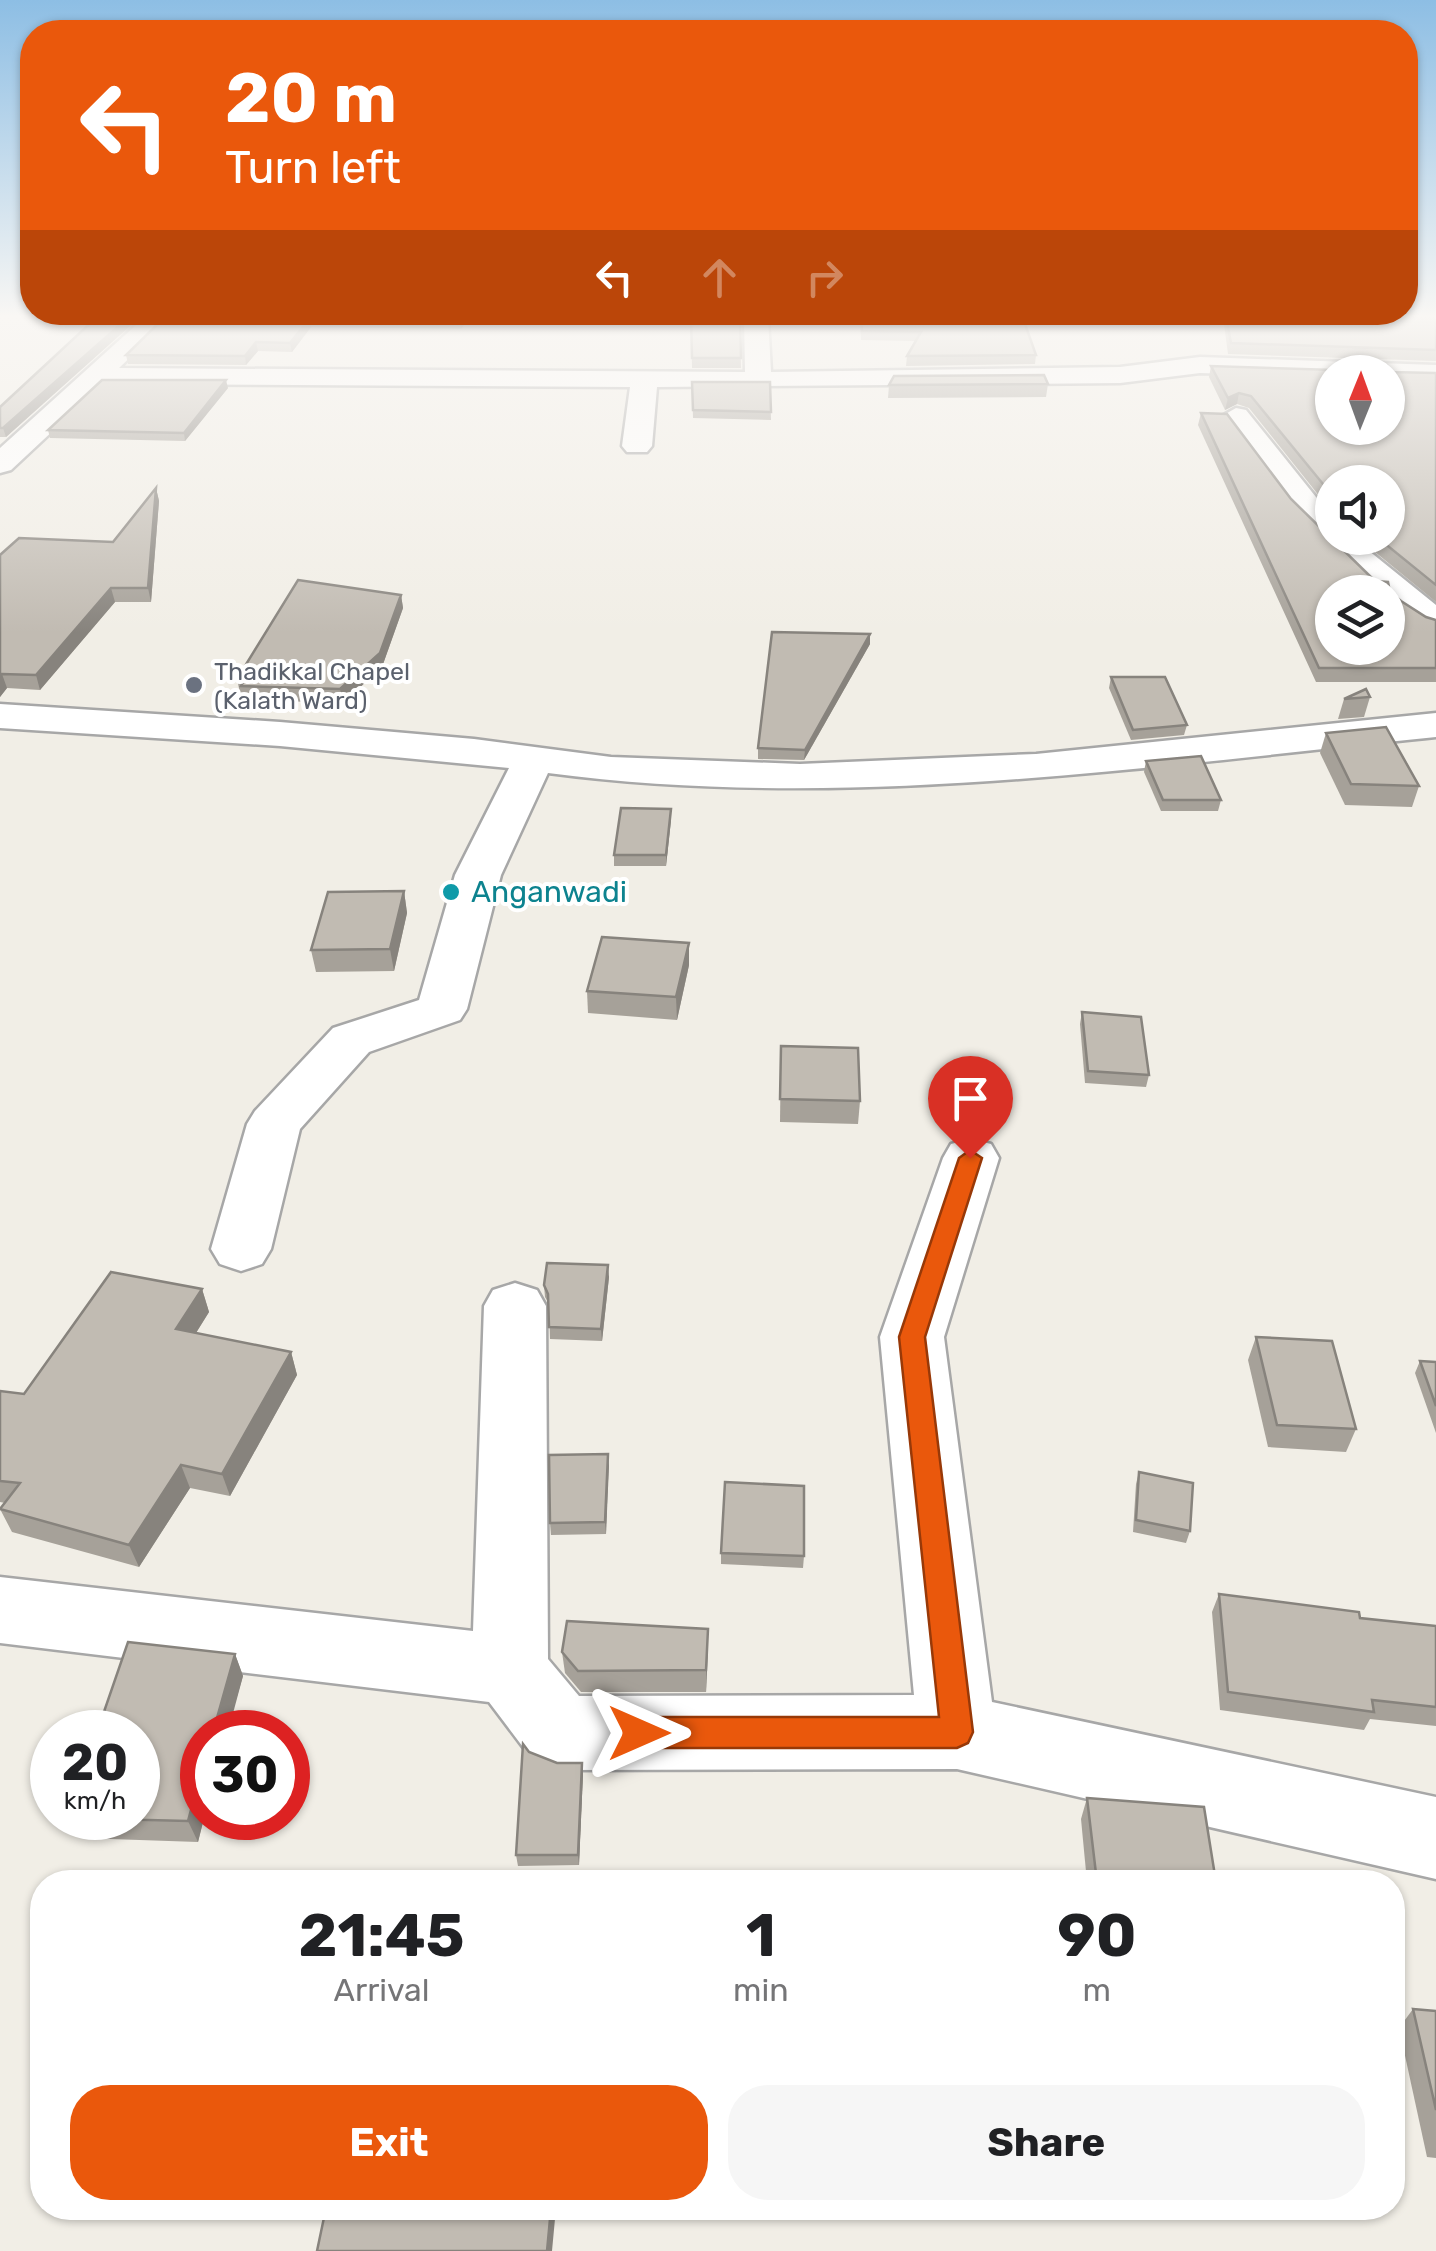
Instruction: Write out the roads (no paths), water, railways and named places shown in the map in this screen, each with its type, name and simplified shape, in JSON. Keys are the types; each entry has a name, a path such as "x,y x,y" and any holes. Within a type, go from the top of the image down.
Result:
{"street":[{"path":"0,464 45,422"},
{"path":"637,446 640,422"},
{"path":"1240,422 1287,488 1328,534 1380,584 1436,621"},
{"path":"0,716 280,734 612,770 800,776 1036,766 1436,725"},
{"path":"241,1249 274,1124 351,1040 442,1010 478,875 534,759"},
{"path":"957,1732 912,1337 970,1158"},
{"path":"515,1306 510,1670 560,1733 957,1732 1436,1838"},
{"path":"0,1610 510,1670"}],"place":[{"name":"Thadikkal Chapel (Kalath Ward)","path":"194,685"},
{"name":"Anganwadi","path":"451,892"}]}
